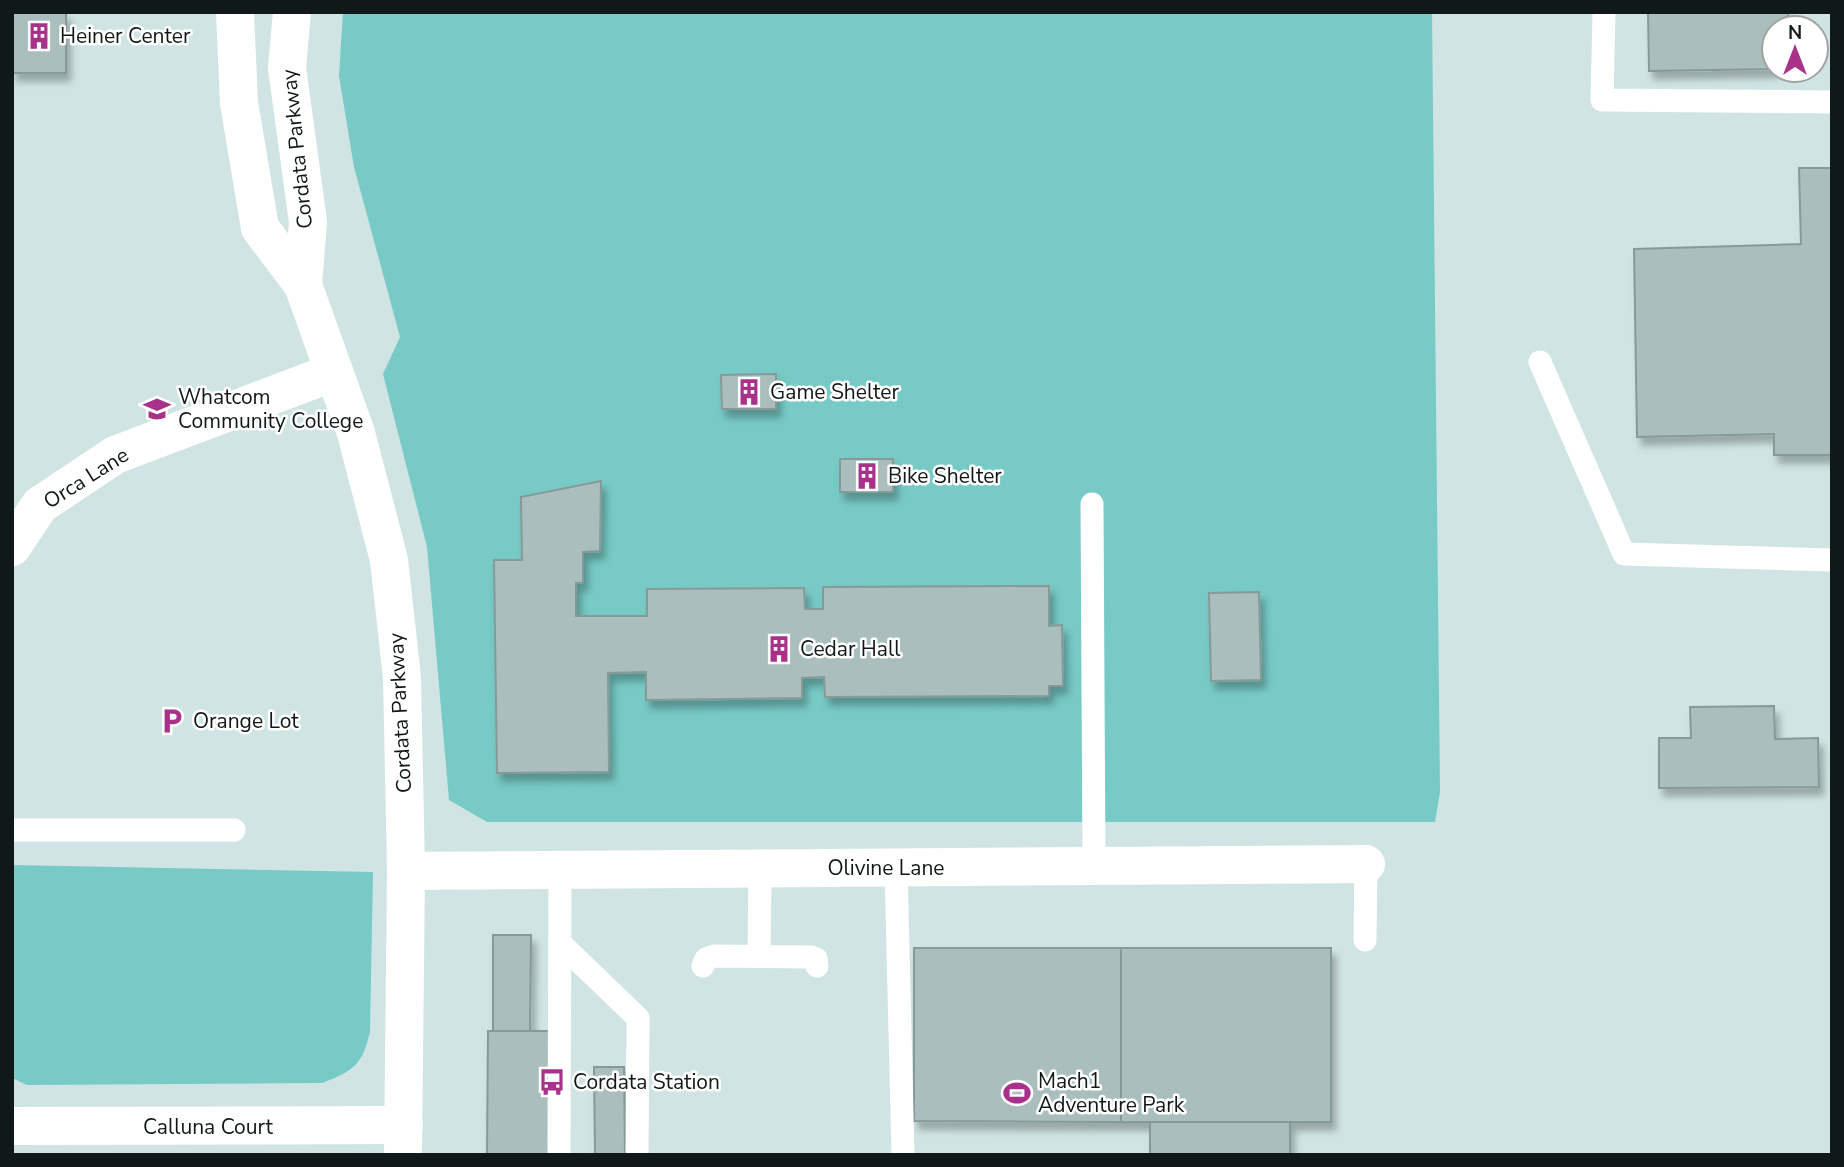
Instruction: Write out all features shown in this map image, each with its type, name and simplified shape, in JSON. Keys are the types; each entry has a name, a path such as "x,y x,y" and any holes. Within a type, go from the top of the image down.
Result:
{"street":[{"name":"Cordata Parkway","path":"234,12 239,103 260,228 303,285 356,433 389,560 401,678 407,870 404,1140"},
{"name":"Cordata Parkway","path":"292,12 287,68 308,222 303,285"},
{"name":"Orca Lane","path":"12,547 40,505 115,455 334,372"},
{"name":"Olivine Lane","path":"407,870 1366,864"},
{"name":"Calluna Court","path":"12,1126 404,1140"}],"lane":[{"path":"1604,12 1602,100 1832,102"},
{"path":"1540,362 1624,554 1832,560"},
{"path":"1092,503 1094,867"},
{"path":"12,830 234,830"},
{"path":"1365,940 1366,864"},
{"path":"896,868 902,1155"},
{"path":"760,869 760,956"},
{"path":"559,1155 560,871"},
{"path":"560,943 638,1018 637,1155"},
{"path":"703,966 706,960 713,956 811,957 816,960 817,966"}],"shaded area":[{"path":"343,12 1432,12 1440,792 1435,822 487,822 449,800 427,547 383,374 400,337 354,167 339,76"},
{"path":"12,865 373,872 370,1031 360,1059 349,1070 322,1083 27,1085 12,1078"}],"building":[{"name":"Heiner Center","path":"12,12 66,12 66,73 12,73"},
{"path":"1648,12 1788,12 1760,14 1760,69 1649,71"},
{"path":"1799,168 1832,168 1832,455 1774,455 1774,434 1637,437 1634,249 1801,244"},
{"name":"Game Shelter","path":"776,374 776,409 722,409 721,375"},
{"name":"Bike Shelter","path":"840,459 893,459 893,492 840,492"},
{"name":"Cedar Hall","path":"601,481 600,551 583,552 583,583 576,583 576,616 647,616 647,589 804,588 805,609 823,609 823,587 1049,586 1049,626 1062,625 1063,686 1049,686 1049,696 825,697 824,677 802,678 802,698 646,700 646,672 608,673 609,772 497,773 494,560 522,560 521,497"},
{"path":"1259,592 1261,680 1211,681 1209,593"},
{"path":"1774,706 1775,739 1818,738 1819,787 1659,788 1659,738 1691,738 1690,707"},
{"path":"493,935 531,935 530,1031 493,1031"},
{"path":"914,948 1121,948 1121,1122 914,1121"},
{"path":"1121,948 1331,948 1331,1122 1121,1122"},
{"path":"488,1031 550,1031 549,1155 487,1155"},
{"path":"594,1067 624,1067 625,1155 595,1155"},
{"path":"1150,1122 1290,1122 1290,1155 1150,1155"}],"place":[{"name":"Heiner Center","path":"39,36"},
{"name":"Game Shelter","path":"749,392"},
{"name":"Whatcom Community College","path":"157,409"},
{"name":"Bike Shelter","path":"867,476"},
{"name":"Cedar Hall","path":"779,649"},
{"name":"Orange Lot","path":"172,721"},
{"name":"Cordata Station","path":"552,1082"},
{"name":"Mach1 Adventure Park","path":"1017,1093"}]}
